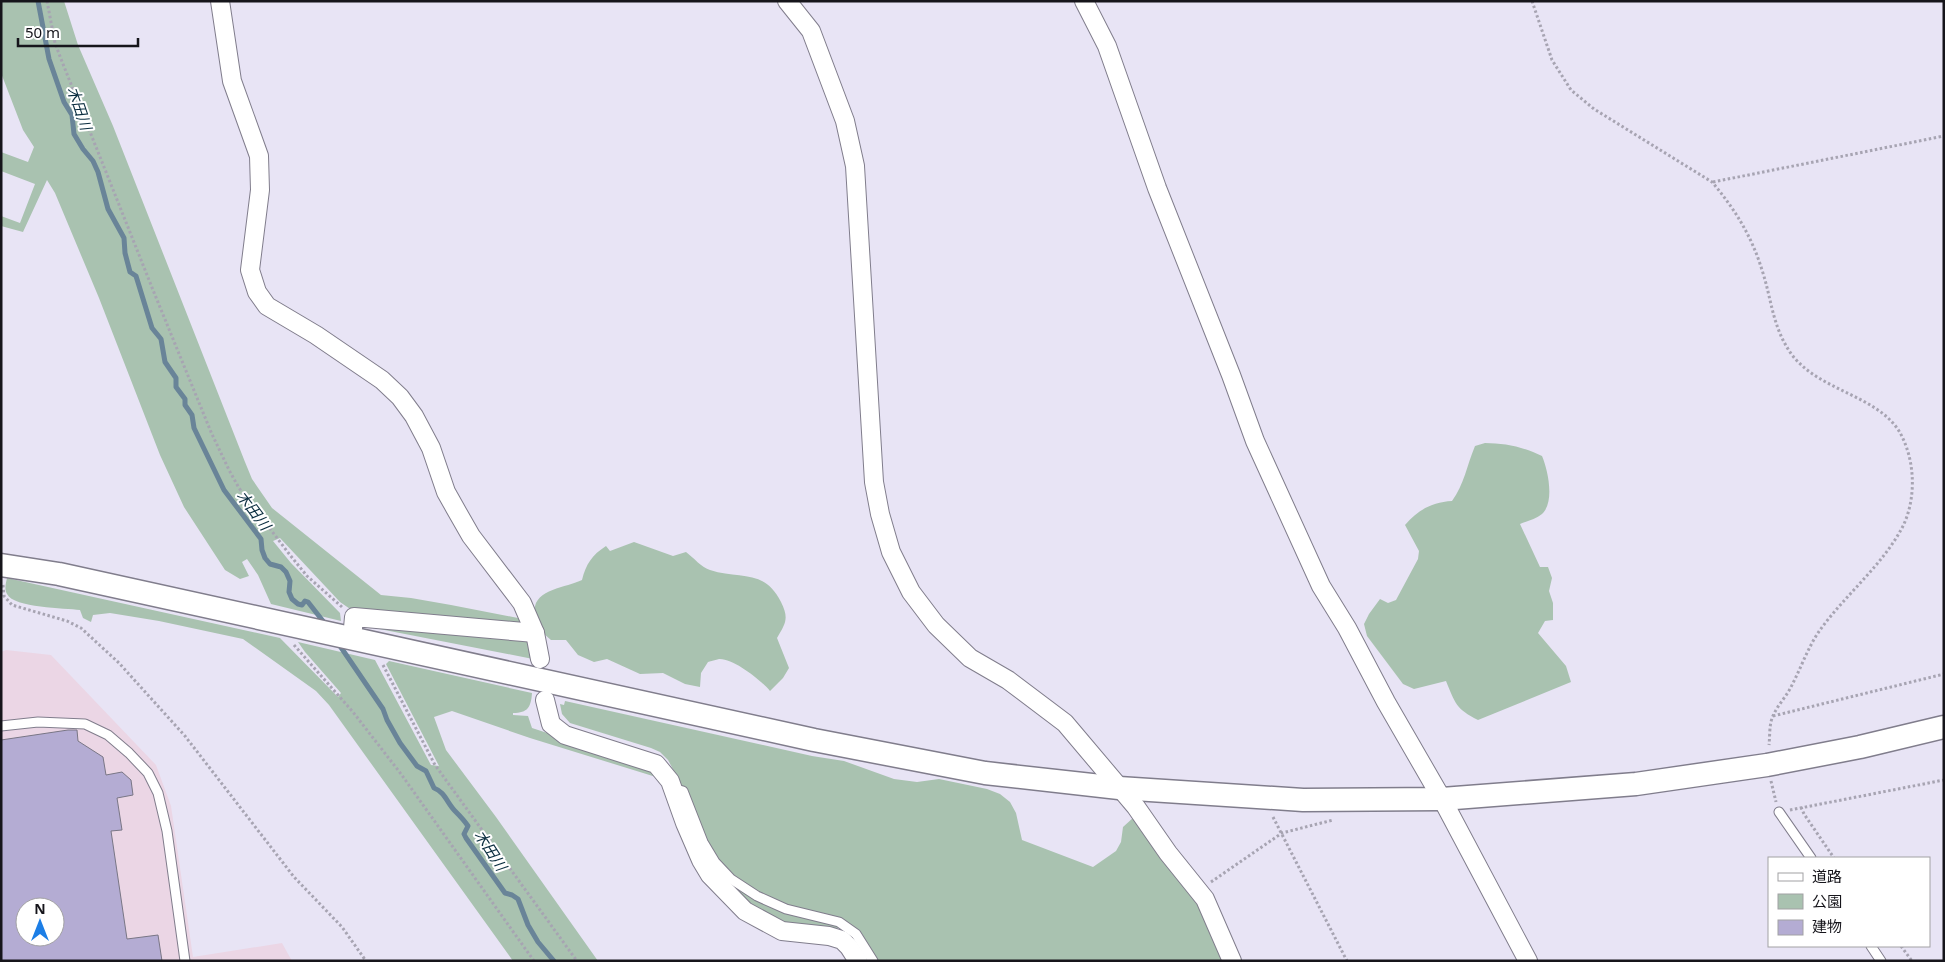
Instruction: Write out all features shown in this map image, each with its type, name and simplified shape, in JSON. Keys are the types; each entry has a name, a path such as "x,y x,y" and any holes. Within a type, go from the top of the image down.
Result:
{"street":[{"path":"220,1 232,81 259,156 260,190 250,270 256,292 267,306 324,340 382,380 400,397 424,432 446,492 471,536 522,603 535,633 540,659"},
{"path":"787,1 811,31 845,121 855,166 874,482 880,514 891,552 910,592 936,625 970,658 1008,680 1065,723 1136,807 1205,899 1232,961"},
{"path":"1084,1 1107,46 1157,188 1255,441 1321,586 1347,628 1386,702 1442,799 1528,961"},
{"path":"2,573 59,574 814,740 984,773 1119,788 1303,800 1442,799 1636,784 1767,765 1860,747 1944,727"},
{"path":"352,638 354,617 535,633"},
{"path":"545,700 551,724 565,735 656,764 664,772 672,788 684,824 706,868 715,881 746,911 782,931 829,936 842,940 858,961"}],"lane":[{"path":"1,726 38,722 85,724 108,735 148,773 158,794 166,831 185,961"},
{"path":"672,788 683,791 702,842 715,862 731,879 756,896 786,909 839,922 856,934 874,961"},
{"path":"1779,812 1810,857"},
{"path":"1872,947 1881,961"}],"path":[{"path":"47,1 55,43 61,59 211,432 229,470 239,488 307,576 341,607"},
{"path":"1532,1 1552,60 1571,90 1594,108 1712,182 1741,220 1763,272 1772,312 1791,353 1800,365 1813,375 1879,411 1891,420 1906,447 1913,476 1909,509 1903,526 1887,549 1819,631 1811,643 1792,687 1773,716 1771,724"},
{"path":"1712,182 1944,136"},
{"path":"2,573 4,596 12,604 66,621 81,628 119,663 185,736 294,877 342,927 366,961"},
{"path":"303,655 349,706 389,758 534,961"},
{"path":"387,673 436,765 577,961"},
{"path":"1773,716 1944,674"},
{"path":"1767,765 1779,812 1944,780"},
{"path":"1267,798 1269,810 1347,961"},
{"path":"1198,891 1282,833 1334,820 1337,800"},
{"path":"1801,807 1833,857"},
{"path":"1903,947 1912,961"}],"shaded area":[{"path":"6,650 51,655 156,765 171,806 193,957 282,943 292,961 1,961 1,652"}],"green space":[{"path":"1,1 64,1 78,45 113,126 245,462 252,479 272,508 381,595 411,598 523,619 527,627 353,611 340,602 280,538 273,541 291,563 340,613 341,621 271,604 258,575 247,559 242,562 249,576 240,579 225,570 184,507 160,455 99,298 55,193 47,180 23,232 1,226 1,216 20,223 35,184 1,171 1,152 28,162 34,147 23,130 1,73"},
{"path":"1485,443 1521,448 1542,456 1549,486 1546,509 1540,516 1520,524 1540,567 1548,567 1552,578 1549,591 1553,603 1553,620 1545,621 1538,633 1566,666 1571,682 1478,720 1457,705 1446,681 1414,689 1403,684 1367,636 1364,624 1380,599 1388,603 1396,600 1418,559 1419,551 1405,525 1426,508 1438,503 1452,501 1462,482 1475,446"},
{"path":"634,542 673,556 686,552 707,569 750,577 767,584 774,591 781,602 786,616 777,638 789,668 783,678 770,691 746,670 725,660 719,659 708,662 701,673 700,687 685,684 663,673 640,674 607,659 594,662 578,655 566,640 551,640 545,635 535,614 535,606 538,599 544,594 582,580 590,560 606,546 610,551"},
{"path":"7,578 280,638 338,697 341,693 298,642 375,660 431,765 439,766 386,664 389,661 532,693 528,708 522,712 513,713 513,715 528,716 532,728 648,766 656,777 530,738 452,711 434,717 446,750 598,961 513,961 329,705 316,691 243,639 159,621 110,613 93,615 91,622 83,618 80,610 29,605 12,599 6,590"},
{"path":"364,626 525,640 529,644 533,659"},
{"path":"565,701 812,756 844,761 894,779 917,782 939,779 987,789 1000,794 1010,802 1016,813 1022,840 1093,867 1116,851 1121,842 1123,827 1134,817 1184,876 1226,961 862,961 866,942 862,934 854,929 840,927 827,933 813,933 730,904 668,760 660,752 651,748 570,723 562,714 560,704 564,705"}],"building":[{"path":"77,730 78,741 103,757 106,775 122,772 131,780 133,795 117,798 122,830 111,831 127,939 158,935 162,961 1,961 1,740"}],"waterway":[{"name":"木田川","path":"38,1 49,59 64,102 72,115 74,134 93,161 98,172 108,209 124,238 125,253 130,272 136,276 152,328 161,339 165,362 176,378 176,387 185,399 185,405 192,415 194,428 224,490 261,539 265,558 270,564 281,567 286,572 290,581 289,592 292,599 302,605 305,601 308,602 326,625"},
{"name":"木田川","path":"338,643 383,709 400,743 417,766 426,771 434,788 443,795 468,826 464,834 466,838 505,893 518,899 528,925 538,942 554,961"}]}
